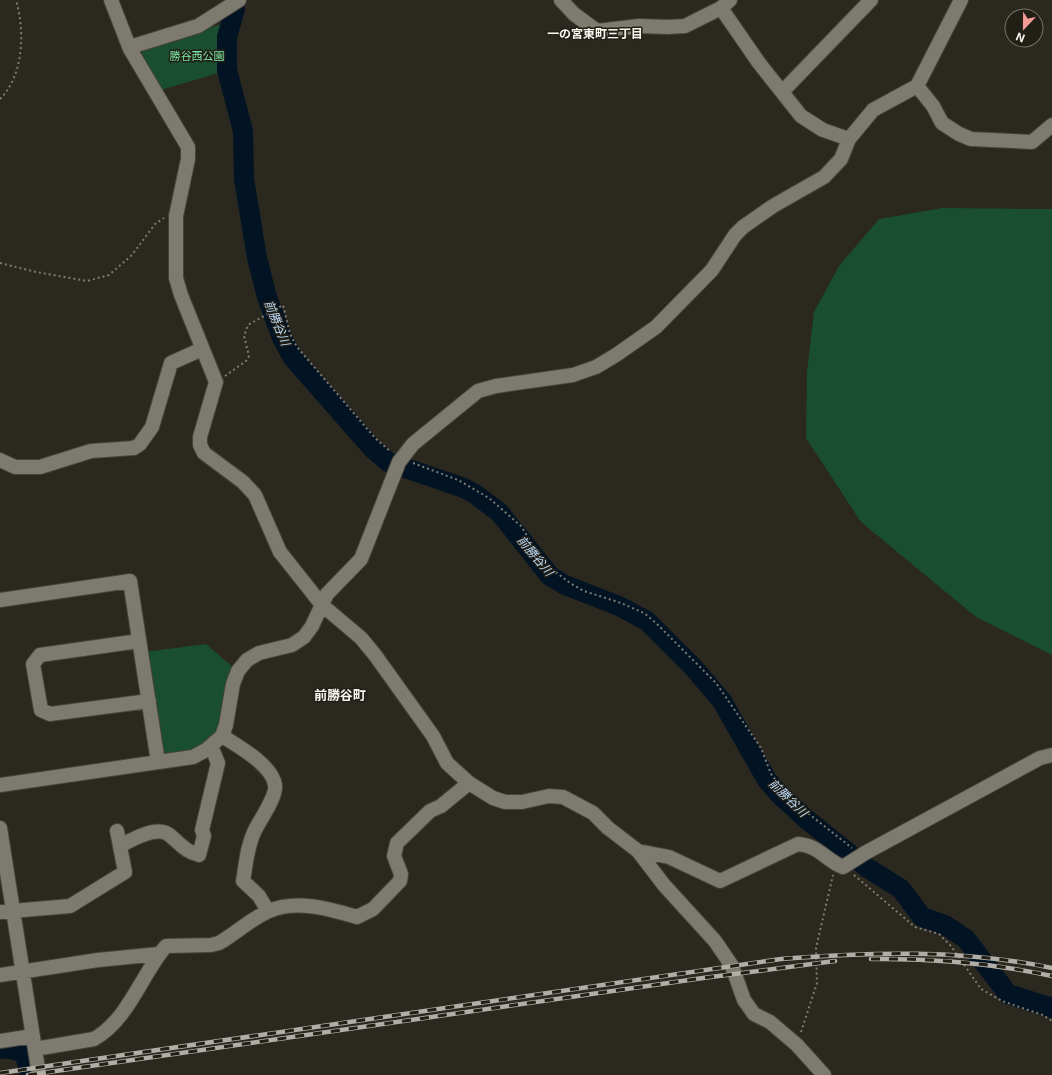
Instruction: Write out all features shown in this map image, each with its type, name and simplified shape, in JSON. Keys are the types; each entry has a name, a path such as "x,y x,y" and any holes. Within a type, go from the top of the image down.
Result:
{"street":[{"path":"111,0 130,47 188,147 188,159 177,209 174,238 176,278 216,382 200,437 200,445 204,453 243,482 256,495 280,552 322,605 360,638 375,655 433,736 447,763 469,783 493,798 505,802 522,802 549,796 563,797 593,813 608,828 638,851 664,886 715,941 732,966 744,1000 754,1014 770,1022 797,1045 824,1075"},
{"path":"130,47 198,26 239,0"},
{"path":"561,0 574,14 597,31 640,26 685,26 726,4 759,63 801,116 823,130 849,138"},
{"path":"0,785 193,757 211,746 222,736 226,725 233,684 238,671 246,660 259,653 292,645 304,637 312,626 327,594 361,559 393,476 401,459 412,444 478,391 496,386 573,375 596,367 656,327 712,270 735,235 743,227 773,206 824,177 841,159 849,138 873,110 917,86 961,0"},
{"path":"782,92 864,2"},
{"path":"917,86 933,106 942,123 959,134 971,139 1032,142 1052,125"},
{"path":"0,460 15,467 40,467 91,451 134,448 140,444 152,427 171,363 202,348"},
{"path":"0,600 130,581 158,762"},
{"path":"139,641 40,655 34,664 41,710 50,714 148,701"},
{"path":"222,736 249,753 268,772 275,784 276,790 254,832 249,846 243,881 259,896 268,911"},
{"path":"120,846 139,836 161,832 167,834 191,854 199,855 204,836 202,830 218,763 211,746"},
{"path":"638,851 669,857 720,881 798,844 810,845 840,866 1040,758 1052,755"},
{"path":"0,1041 34,1043 94,1039 102,1034 115,1021 140,987 159,954 166,946 211,945 219,943 268,911 302,905 357,918 364,915 373,909 400,881 400,874 394,856 397,843 430,812 441,806 469,783"},
{"path":"0,828 6,911 23,971 39,1075"},
{"path":"6,911 70,906 126,872 117,830"},
{"path":"0,975 98,960 159,954"}],"path":[{"path":"0,99 5,94 18,70 21,54 16,0"},
{"path":"0,263 36,272 87,281 109,275 132,255 155,224 177,209"},
{"path":"216,382 246,361 249,356 244,336 248,325 282,305 290,334 297,347 375,438 401,459 458,480 489,498 521,526 544,563 570,583 584,591 621,603 644,613 656,623 716,683 761,748 771,774 790,799 861,856"},
{"path":"797,1045 817,983 816,948 840,866 869,886 916,927 939,934 951,946 982,989 1002,1001 1043,1015 1052,1021"}],"green space":[{"name":"勝谷西公園","path":"222,24 225,71 161,90 140,49"},
{"path":"942,208 1052,209 1052,655 976,617 861,522 806,438 807,371 814,312 839,266 879,219"},
{"path":"206,644 235,669 223,726 204,749 151,759 144,652"}],"waterway":[{"name":"前勝谷川","path":"235,9 227,37 227,70 243,131 244,179 257,258 267,297 282,338 293,358 372,448 388,462 464,488 475,494 500,513 550,576 565,585 619,606 647,621 693,667 722,701 767,780 780,795 805,818 866,867 901,889 922,917 945,925 966,939 1008,994 1052,1008"},
{"path":"0,1049 14,1049 25,1055 30,1075"}],"railway":[{"path":"0,1073 781,959 883,954 950,955 1018,962 1052,968"},
{"path":"871,959 917,959 962,962 1029,971 1052,976"},
{"path":"28,1075 703,978 835,961"}],"district":[{"name":"一の宮東町三丁目","path":"595,34"},
{"name":"前勝谷町","path":"340,695"}]}
